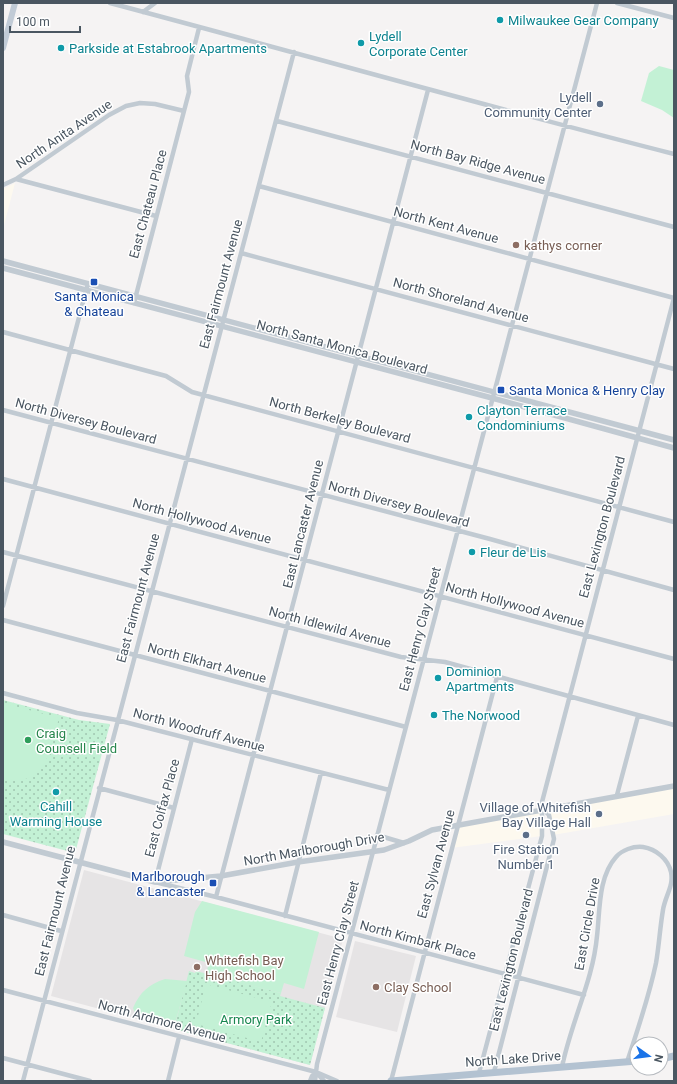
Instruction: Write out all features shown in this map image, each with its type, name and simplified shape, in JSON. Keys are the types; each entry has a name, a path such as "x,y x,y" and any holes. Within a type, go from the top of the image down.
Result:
{"main road":[{"path":"3,48 15,3"},
{"name":"North Lake Drive","path":"391,1081 627,1062"}],"street":[{"path":"110,3 199,28 294,52 428,90 674,154"},
{"path":"143,12 155,3"},
{"name":"East Henry Clay Street","path":"315,1081 351,934 597,3"},
{"path":"617,3 674,18"},
{"name":"East Chateau Place","path":"134,303 184,111 188,92 187,76 199,28"},
{"name":"East Fairmount Avenue","path":"23,1081 79,862 100,788 294,52"},
{"name":"East Lancaster Avenue","path":"216,897 428,90"},
{"name":"North Anita Avenue","path":"3,185 16,179 109,115 126,106 140,103 155,104 184,111"},
{"name":"North Bay Ridge Avenue","path":"277,120 674,227"},
{"path":"16,179 156,216"},
{"name":"North Kent Avenue","path":"259,186 674,298"},
{"name":"North Shoreland Avenue","path":"241,253 674,369"},
{"name":"North Santa Monica Boulevard","path":"3,261 674,440"},
{"name":"North Santa Monica Boulevard","path":"3,268 674,448"},
{"path":"3,606 88,284"},
{"name":"East Lexington Boulevard","path":"479,1074 542,836 542,802 618,507 674,298"},
{"name":"North Berkeley Boulevard","path":"3,332 166,376 184,388 203,395 674,522"},
{"name":"North Diversey Boulevard","path":"3,410 674,590"},
{"name":"North Hollywood Avenue","path":"3,479 674,660"},
{"name":"North Idlewild Avenue","path":"3,552 402,657 445,662 674,725"},
{"name":"North Elkhart Avenue","path":"3,620 406,727"},
{"name":"East Sylvan Avenue","path":"391,1081 497,677"},
{"name":"North Woodruff Avenue","path":"3,693 77,713 117,720 389,790"},
{"path":"618,795 638,716"},
{"name":"East Colfax Place","path":"154,882 192,740"},
{"path":"285,916 321,773"},
{"name":"North Marlborough Drive","path":"3,842 154,882 221,876 298,862 384,850 404,843 432,830 458,824 674,786"},
{"path":"100,788 174,808"},
{"name":"East Lexington Boulevard","path":"494,1072 554,839 549,815 543,809"},
{"path":"377,835 404,843"},
{"name":"East Circle Drive","path":"562,1067 568,1037 584,995 596,944 602,890 611,864 616,857 628,849 641,847 652,849 661,856 668,866 672,878 671,886 664,905 656,963 647,1002 627,1062"},
{"name":"North Kimbark Place","path":"154,882 216,897 584,995"},
{"path":"3,915 61,931"},
{"name":"North Ardmore Avenue","path":"3,990 316,1072 337,1081"},
{"path":"168,1081 179,1037"},
{"path":"3,1058 90,1081"},
{"path":"316,1072 324,1081"},
{"name":"East Henry Clay Street","path":"310,1081 316,1072"}],"shaded area":[{"path":"15,183 3,229 3,189"},
{"path":"674,786 674,814 553,835 549,815 543,810 542,836 451,848 458,824"},
{"name":"Whitefish Bay High School","path":"84,870 343,939 310,1065 51,996"},
{"name":"Clay School","path":"355,941 416,956 397,1032 336,1017"}],"green space":[{"path":"659,66 674,70 674,118 662,110 641,101 649,73"},
{"path":"3,700 79,720 110,724 75,853 3,834"},
{"name":"Craig Counsell Field","path":"3,703 59,718 53,742 44,764 38,772 29,778 17,780 3,778"},
{"path":"202,901 319,932 304,989 284,983 281,993 206,974 209,963 184,956 195,912"},
{"name":"Armory Park","path":"189,971 195,973 196,971 281,993 280,996 325,1008 310,1065 174,1029"},
{"path":"165,979 187,981 176,1020 172,1023 135,1013 133,1008 142,993 154,983"},
{"path":"206,984 272,1002 261,1042 196,1024"}],"place":[{"name":"Milwaukee Gear Company","path":"500,20"},
{"name":"Lydell Corporate Center","path":"361,43"},
{"name":"Parkside at Estabrook Apartments","path":"61,48"},
{"name":"Lydell Community Center","path":"600,104"},
{"name":"kathys corner","path":"516,245"},
{"name":"Santa Monica & Chateau","path":"94,282"},
{"name":"Santa Monica & Henry Clay","path":"501,390"},
{"name":"Clayton Terrace Condominiums","path":"469,417"},
{"name":"Fleur de Lis","path":"472,552"},
{"name":"Dominion Apartments","path":"438,678"},
{"name":"The Norwood","path":"434,715"},
{"name":"Craig Counsell Field","path":"28,740"},
{"name":"Cahill Warming House","path":"56,792"},
{"name":"Village of Whitefish Bay Village Hall","path":"599,814"},
{"name":"Fire Station Number 1","path":"526,835"},
{"name":"Marlborough & Lancaster","path":"213,883"},
{"name":"Whitefish Bay High School","path":"197,967"},
{"name":"Clay School","path":"376,987"}]}
